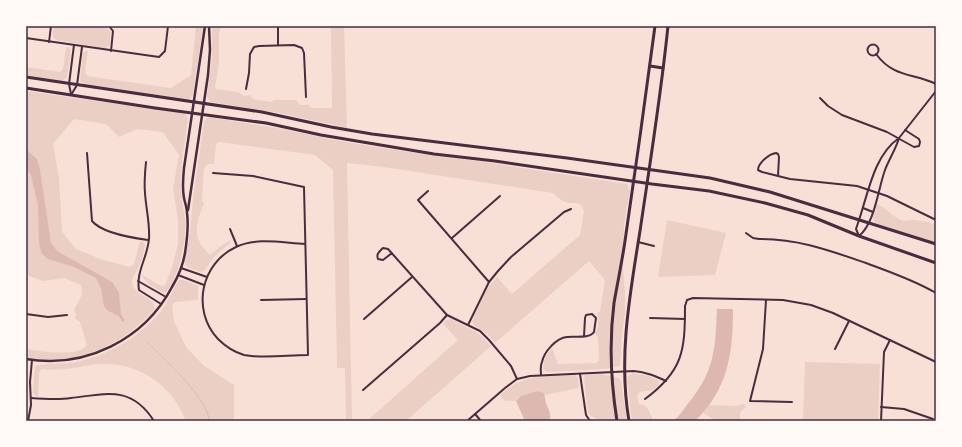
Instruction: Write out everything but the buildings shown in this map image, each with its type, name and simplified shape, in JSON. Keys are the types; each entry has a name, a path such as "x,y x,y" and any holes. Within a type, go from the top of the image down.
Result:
{"main road":[{"path":"617,421 612,372 612,330 614,304 624,245 655,26"},
{"path":"629,421 624,372 627,318 649,170 668,26"},
{"path":"650,66 663,68"},
{"path":"26,77 275,114 331,128 710,178 770,192 936,244"},
{"path":"26,88 266,123 320,135 434,154 709,191 764,203 808,215 859,236 936,263"},
{"path":"364,142 366,133"}],"street":[{"path":"49,42 51,26"},
{"path":"109,26 113,31 111,51"},
{"path":"26,38 155,57 163,55 165,51 168,26"},
{"path":"26,359 54,361 78,358 101,352 123,341 142,326 161,305 178,275 185,255 188,231 183,179 205,26"},
{"path":"187,212 210,60 209,26"},
{"path":"278,26 278,45"},
{"path":"246,89 250,54 252,49 260,46 294,45 302,48 305,55 306,98"},
{"path":"874,45 877,47 878,51 876,54 873,56 870,54 868,51 870,46 874,45"},
{"path":"71,95 69,84 74,46"},
{"path":"71,95 77,85 82,47"},
{"path":"876,54 888,67 906,75 936,84"},
{"path":"899,138 898,145 886,168 869,223 865,231 859,236 856,229 877,168 882,158 936,91"},
{"path":"820,98 837,112 887,132 914,147 919,146 920,142 918,139 905,130"},
{"path":"87,153 92,221 99,228 132,238 149,240"},
{"path":"778,176 779,157 776,153 772,154 760,164 758,170 762,172 778,176 800,181 848,185 869,190 896,200 936,220"},
{"path":"146,162 144,182 149,218 149,240 137,281 139,290 161,305"},
{"path":"213,173 253,176 304,187 308,355 252,356 232,350 215,335 209,326 205,315 203,304 204,285 214,264 237,246 256,242 305,244"},
{"path":"428,191 418,200 489,282"},
{"path":"452,238 500,196"},
{"path":"863,208 873,212"},
{"path":"468,324 489,282 511,257 564,212 571,209"},
{"path":"230,230 237,246"},
{"path":"746,232 753,238 785,240 822,248 908,278 936,293"},
{"path":"638,242 654,246"},
{"path":"392,253 383,260 378,259 377,256 378,253 385,248 392,253 447,315 480,331 489,340 511,366 517,379"},
{"path":"180,267 207,276"},
{"path":"178,275 204,285"},
{"path":"364,319 412,277"},
{"path":"137,281 166,297"},
{"path":"645,399 666,381 676,368 683,347 685,306 687,300 693,298 783,300 811,305 849,320 936,362"},
{"path":"261,300 306,299"},
{"path":"766,300 763,349 750,400 792,402"},
{"path":"26,314 48,317 67,315"},
{"path":"541,375 541,364 544,355 560,339 565,337 589,336 594,332 596,318 592,314 586,315 584,336"},
{"path":"363,390 440,323 447,315"},
{"path":"650,318 685,319"},
{"path":"835,349 849,320"},
{"path":"881,421 884,352 890,340"},
{"path":"28,421 30,417 31,405 30,382 32,360"},
{"path":"467,421 517,379 530,376 642,371 666,381"},
{"path":"580,373 586,415 590,421"},
{"path":"31,398 62,399 102,393 114,394 135,401 146,410 154,421"},
{"path":"881,407 904,409 933,419"},
{"path":"475,414 481,421"}],"shaded area":[{"path":"54,26 99,26 107,28 111,32 110,45 105,48 56,40 53,36"},
{"path":"196,26 203,27 193,94 191,98 187,99 84,84 80,81 83,53 88,50 85,72 87,76 171,88 191,75"},
{"path":"212,26 222,26 219,32 219,63 215,87 216,89 238,92 244,96 250,95 253,99 271,102 274,100 296,100 300,105 308,104 311,108 332,108 331,26 344,26 347,128 279,113 210,102 207,96 212,58"},
{"path":"66,47 70,48 71,52 67,77 62,81 26,75 26,67 60,72 63,69"},
{"path":"26,91 183,113 188,118 181,185 185,219 185,236 178,269 170,287 165,293 152,286 143,278 142,275 161,286 165,285 178,244 178,221 173,188 179,155 163,132 137,129 119,137 106,124 74,119 53,144 59,178 62,232 76,249 103,260 130,267 134,264 140,241 143,242 145,245 143,256 132,281 136,290 151,301 155,309 142,322 113,343 97,351 81,356 45,360 26,357 26,349 67,353 82,349 87,345 80,322 75,318 76,314 74,310 82,295 81,285 64,278 43,281 26,275"},
{"path":"210,117 282,129 345,142 627,184 630,190 624,226 623,268 625,313 620,366 605,369 547,372 543,368 545,358 552,348 558,364 597,363 599,360 598,338 595,333 598,323 597,313 600,311 605,280 589,261 495,343 488,335 474,325 472,321 487,289 497,277 512,294 580,235 584,212 582,206 577,203 562,201 553,193 384,167 347,163 352,421 346,421 345,368 337,368 333,170 315,155 219,142 216,144 214,164 208,164 204,169 202,201 204,203 197,224 198,237 204,249 210,255 231,240 230,243 214,257 204,271 200,272 188,267 186,266 185,261 204,122"},
{"path":"26,149 37,159 40,170 51,243 57,251 112,282 119,293 121,315 125,320 122,322 119,316 108,311 104,306 101,288 96,278 74,267 48,259 42,254 39,244 38,205 31,175 26,168"},
{"path":"877,204 902,221 917,220 936,225 936,243 875,223 873,218"},
{"path":"667,220 726,233 715,275 658,277"},
{"path":"179,280 184,280 198,286 198,300 175,302 172,305 174,321 186,347 204,366 234,385 234,421 186,421 180,408 172,397 152,378 128,367 114,364 97,364 69,369 42,369 39,372 38,396 36,396 33,392 35,366 43,364 77,362 102,354 126,342 156,317 164,307"},
{"path":"717,309 733,309 730,356 722,383 706,409 695,421 673,421 696,393 712,360"},
{"path":"451,319 478,333 491,346 406,421 367,421 458,340 443,324 446,320"},
{"path":"805,362 880,364 878,421 803,421"},
{"path":"633,373 649,376 659,381 658,386 654,389 641,392 638,395 639,404 646,406 654,421 632,421 627,379 628,376"},
{"path":"601,374 619,378 621,381 627,421 599,421 588,413 584,378 585,375"},
{"path":"575,375 578,378 579,388 545,395 544,393 518,398 516,401 505,401 500,395 509,388 526,380 544,376"},
{"path":"538,391 544,393 550,413 550,421 525,421 516,401 521,396"},
{"path":"744,404 746,407 740,413 740,421 717,421 703,413 709,405 736,406"}],"waterway":[{"path":"148,343 175,369 200,399 210,421"}]}
